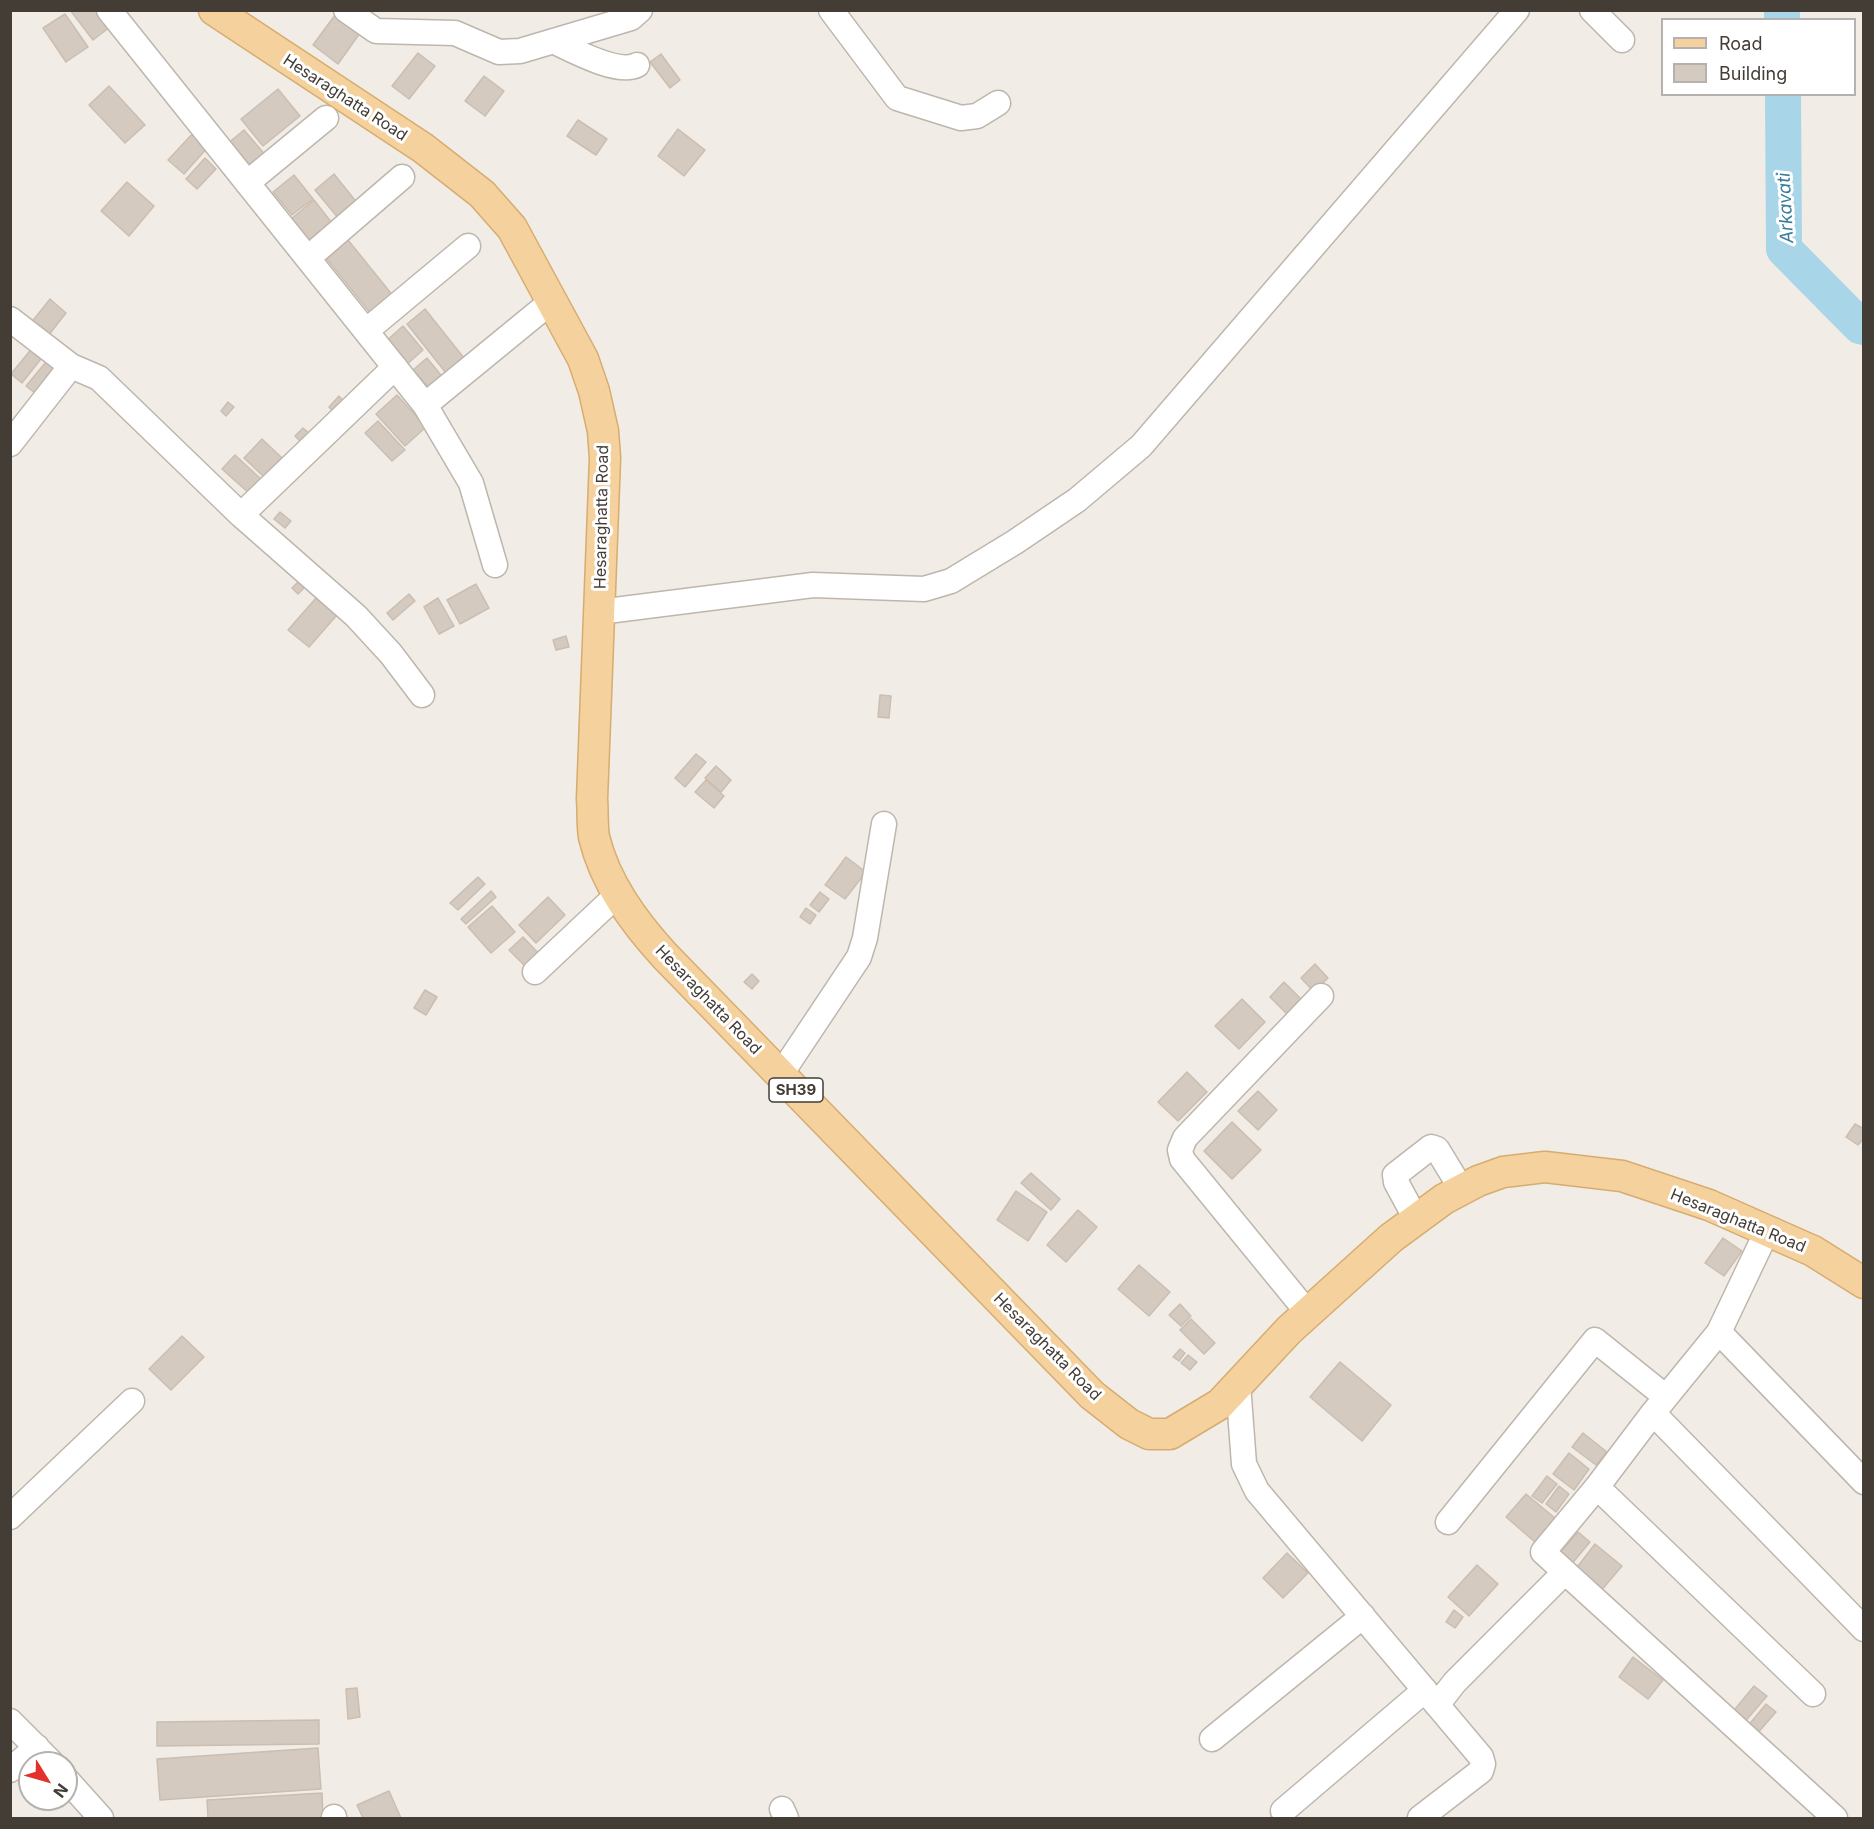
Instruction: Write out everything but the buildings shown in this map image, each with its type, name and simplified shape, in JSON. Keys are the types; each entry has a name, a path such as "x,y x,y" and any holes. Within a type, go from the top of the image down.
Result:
{"main road":[{"name":"Hesaraghatta Road","path":"214,10 423,148 482,194 512,228 584,359 603,431 605,458 592,799 594,834 617,895 646,935 1092,1395 1130,1424 1149,1434 1170,1434 1220,1404 1289,1330 1391,1238 1444,1199 1478,1181 1503,1172 1545,1167 1622,1176 1709,1205 1813,1251 1863,1283"}],"street":[{"path":"109,10 425,405 471,483 495,565"},
{"path":"346,10 376,31 455,33 499,52 520,51 631,18 640,10"},
{"path":"831,10 897,98 961,118 977,116 998,103"},
{"path":"599,612 813,585 924,590 951,581 1015,542 1077,500 1141,446 1517,10"},
{"path":"1592,10 1622,40"},
{"path":"553,41 597,61 631,69 637,65"},
{"path":"247,183 326,118"},
{"path":"308,258 402,177"},
{"path":"366,331 468,246"},
{"path":"425,405 552,301"},
{"path":"10,319 71,366 99,378 241,515 356,616 391,654 422,695"},
{"path":"10,444 71,366"},
{"path":"241,515 395,368"},
{"path":"780,1074 859,957 865,938 884,824"},
{"path":"535,972 617,895"},
{"path":"1308,1314 1182,1159 1180,1150 1185,1138 1321,996"},
{"path":"1416,1220 1395,1178 1398,1172 1431,1147 1437,1149 1462,1190"},
{"path":"1767,1231 1719,1332 1659,1405 1597,1487 1543,1551 1835,1818"},
{"path":"1719,1332 1863,1482"},
{"path":"1448,1522 1594,1340 1659,1405 1863,1629"},
{"path":"1238,1384 1244,1464 1257,1491 1481,1757 1483,1764 1481,1771 1420,1818"},
{"path":"10,1517 132,1401"},
{"path":"1597,1487 1813,1694"},
{"path":"1283,1811 1455,1682 1565,1572"},
{"path":"1212,1739 1363,1616"},
{"path":"10,1721 41,1751"},
{"path":"78,1792 101,1818"}],"waterway":[{"name":"Arkavati","path":"1782,10 1782,18"},
{"name":"Arkavati","path":"1783,96 1784,249 1860,326 1864,327"}]}
